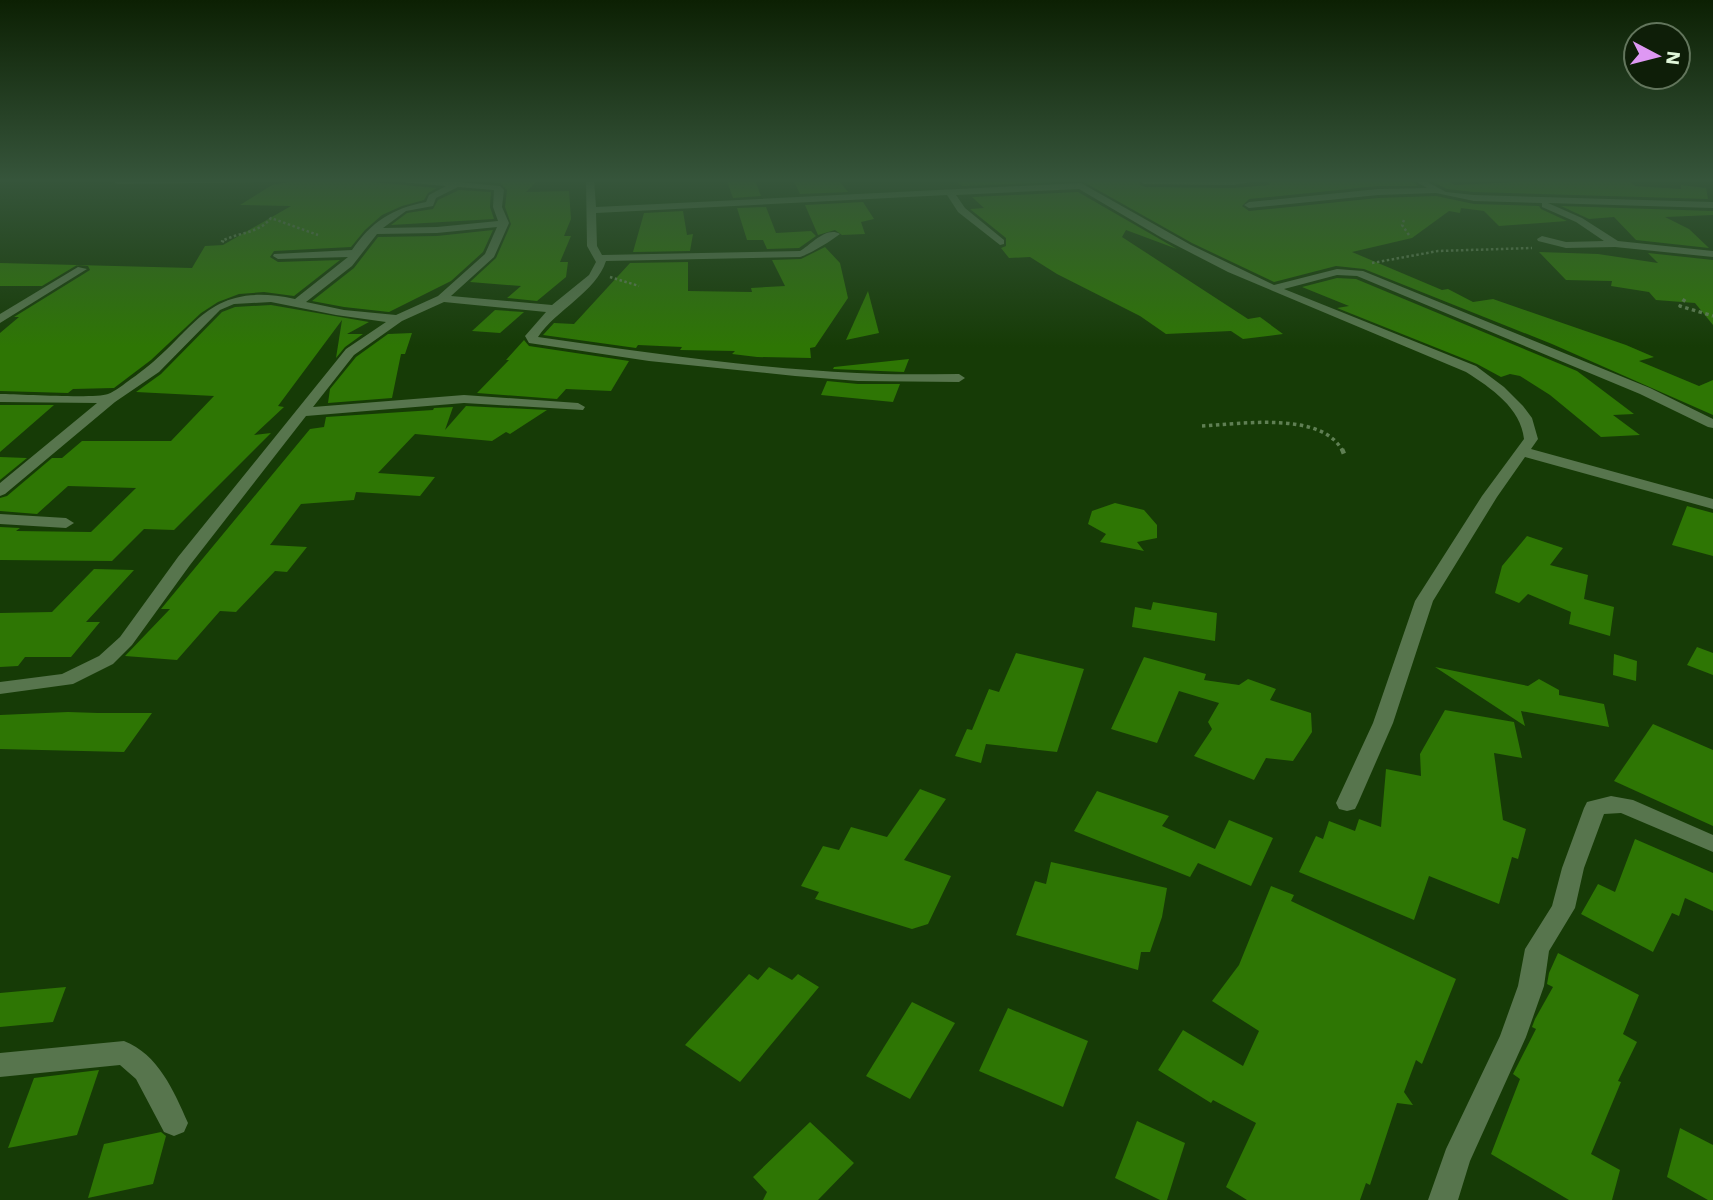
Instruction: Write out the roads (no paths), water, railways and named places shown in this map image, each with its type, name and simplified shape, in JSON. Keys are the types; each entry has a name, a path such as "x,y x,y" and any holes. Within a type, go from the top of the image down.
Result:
{"street":[{"path":"298,302 334,276 358,253 361,244 371,235"},
{"path":"0,688 66,680 83,674 106,660 126,641 184,561 350,352 398,319 442,298 490,255 499,235"},
{"path":"592,235 592,246 601,262 595,274 555,309 531,336 533,340 649,357 795,372 858,377 959,378"},
{"path":"592,246 596,235"},
{"path":"600,258 800,254 807,253 820,241 833,235"},
{"path":"991,235 1000,242"},
{"path":"1164,235 1275,288 1471,369 1487,379 1512,402 1531,429 1531,439 1524,452 1490,496 1424,601 1383,723 1347,803"},
{"path":"1601,235 1615,244"},
{"path":"1542,239 1566,245 1615,244 1713,254"},
{"path":"278,256 358,253"},
{"path":"0,319 82,269"},
{"path":"1275,288 1338,272 1359,273 1645,391 1713,424"},
{"path":"0,491 110,399 154,369 224,303 258,296 298,302 326,310 398,319"},
{"path":"442,298 555,309"},
{"path":"0,398 110,399"},
{"path":"303,412 464,399 578,407"},
{"path":"1524,452 1713,504"},
{"path":"0,519 66,523"},
{"path":"1443,1200 1456,1159 1513,1037 1531,986 1537,949 1563,908 1573,868 1595,808 1611,804 1625,806 1713,844"},
{"path":"0,1065 124,1053 146,1070 174,1123"}]}
